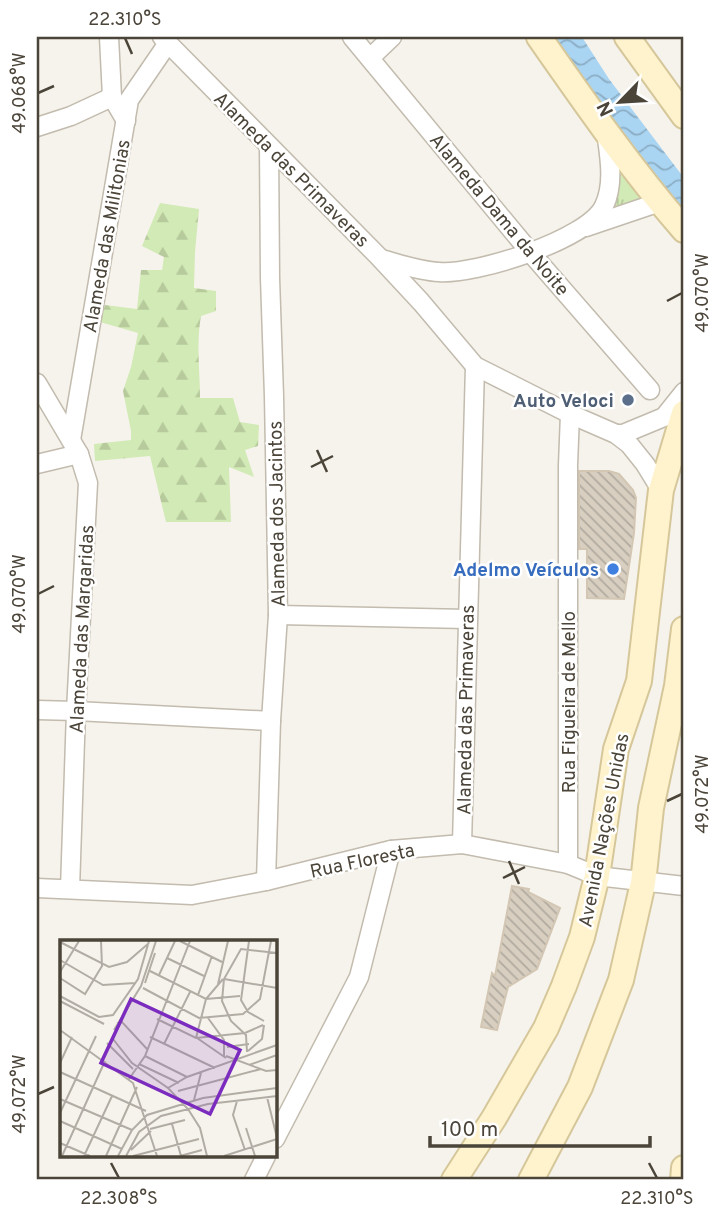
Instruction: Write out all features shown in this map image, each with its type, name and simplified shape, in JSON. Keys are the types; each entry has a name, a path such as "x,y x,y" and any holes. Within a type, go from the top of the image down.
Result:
{"main road":[{"path":"539,37 660,202 684,230"},
{"path":"627,37 676,100 684,116"},
{"name":"Avenida Nações Unidas","path":"454,1180 494,1118 546,1028 582,937 597,876 616,749 639,681 661,490 684,413"},
{"path":"531,1180 580,1087 621,980 643,883 650,808 677,686 684,629"},
{"path":"639,681 677,686"},
{"path":"683,1180 684,1168"}],"street":[{"path":"109,37 112,97 126,121"},
{"name":"Alameda Dama da Noite","path":"352,37 530,252 650,390"},
{"path":"370,58 392,37"},
{"name":"Alameda das Militonias","path":"75,447 129,100 165,40"},
{"name":"Alameda das Primaveras","path":"165,40 381,259 475,366 616,434"},
{"path":"37,127 71,116 112,97"},
{"path":"579,229 604,208 611,184 607,131"},
{"name":"Alameda dos Jacintos","path":"267,881 271,721 278,615 269,146"},
{"path":"381,259 441,273 481,268 550,245 579,229 660,202"},
{"path":"421,302 426,280 441,273"},
{"name":"Alameda das Primaveras","path":"463,844 475,366"},
{"name":"Alameda das Margaridas","path":"37,383 75,447 88,483 70,889"},
{"path":"616,434 623,434 664,417 684,392"},
{"name":"Rua Figueira de Mello","path":"568,864 570,414"},
{"path":"616,434 629,444 661,490"},
{"path":"37,464 75,447"},
{"path":"278,615 467,619"},
{"path":"37,710 271,721"},
{"name":"Rua Floresta","path":"37,888 192,895 267,881 391,850 463,844 568,864 597,876 684,886"},
{"path":"276,1137 359,977 391,850"},
{"path":"254,1180 265,1158"}],"green space":[{"path":"614,159 648,202 610,212"},
{"path":"160,203 199,209 194,288 216,291 216,311 201,316 198,347 200,398 233,398 240,422 259,425 258,446 245,450 254,477 229,467 231,522 166,522 150,456 95,461 94,444 131,440 123,391 138,333 100,322 105,305 137,309 141,270 162,270 164,257 142,246"}],"water":[{"path":"546,37 582,37 609,79 684,178 684,228"}],"building":[{"path":"579,471 609,471 619,474 633,490 636,498 634,533 624,599 587,598 587,549 579,549"},
{"path":"512,886 529,889 528,892 560,908 537,969 508,987 497,1030 481,1027 492,973 495,976"}],"place":[{"name":"Auto Veloci","path":"628,400"},
{"name":"Adelmo Veículos","path":"613,569"}]}
